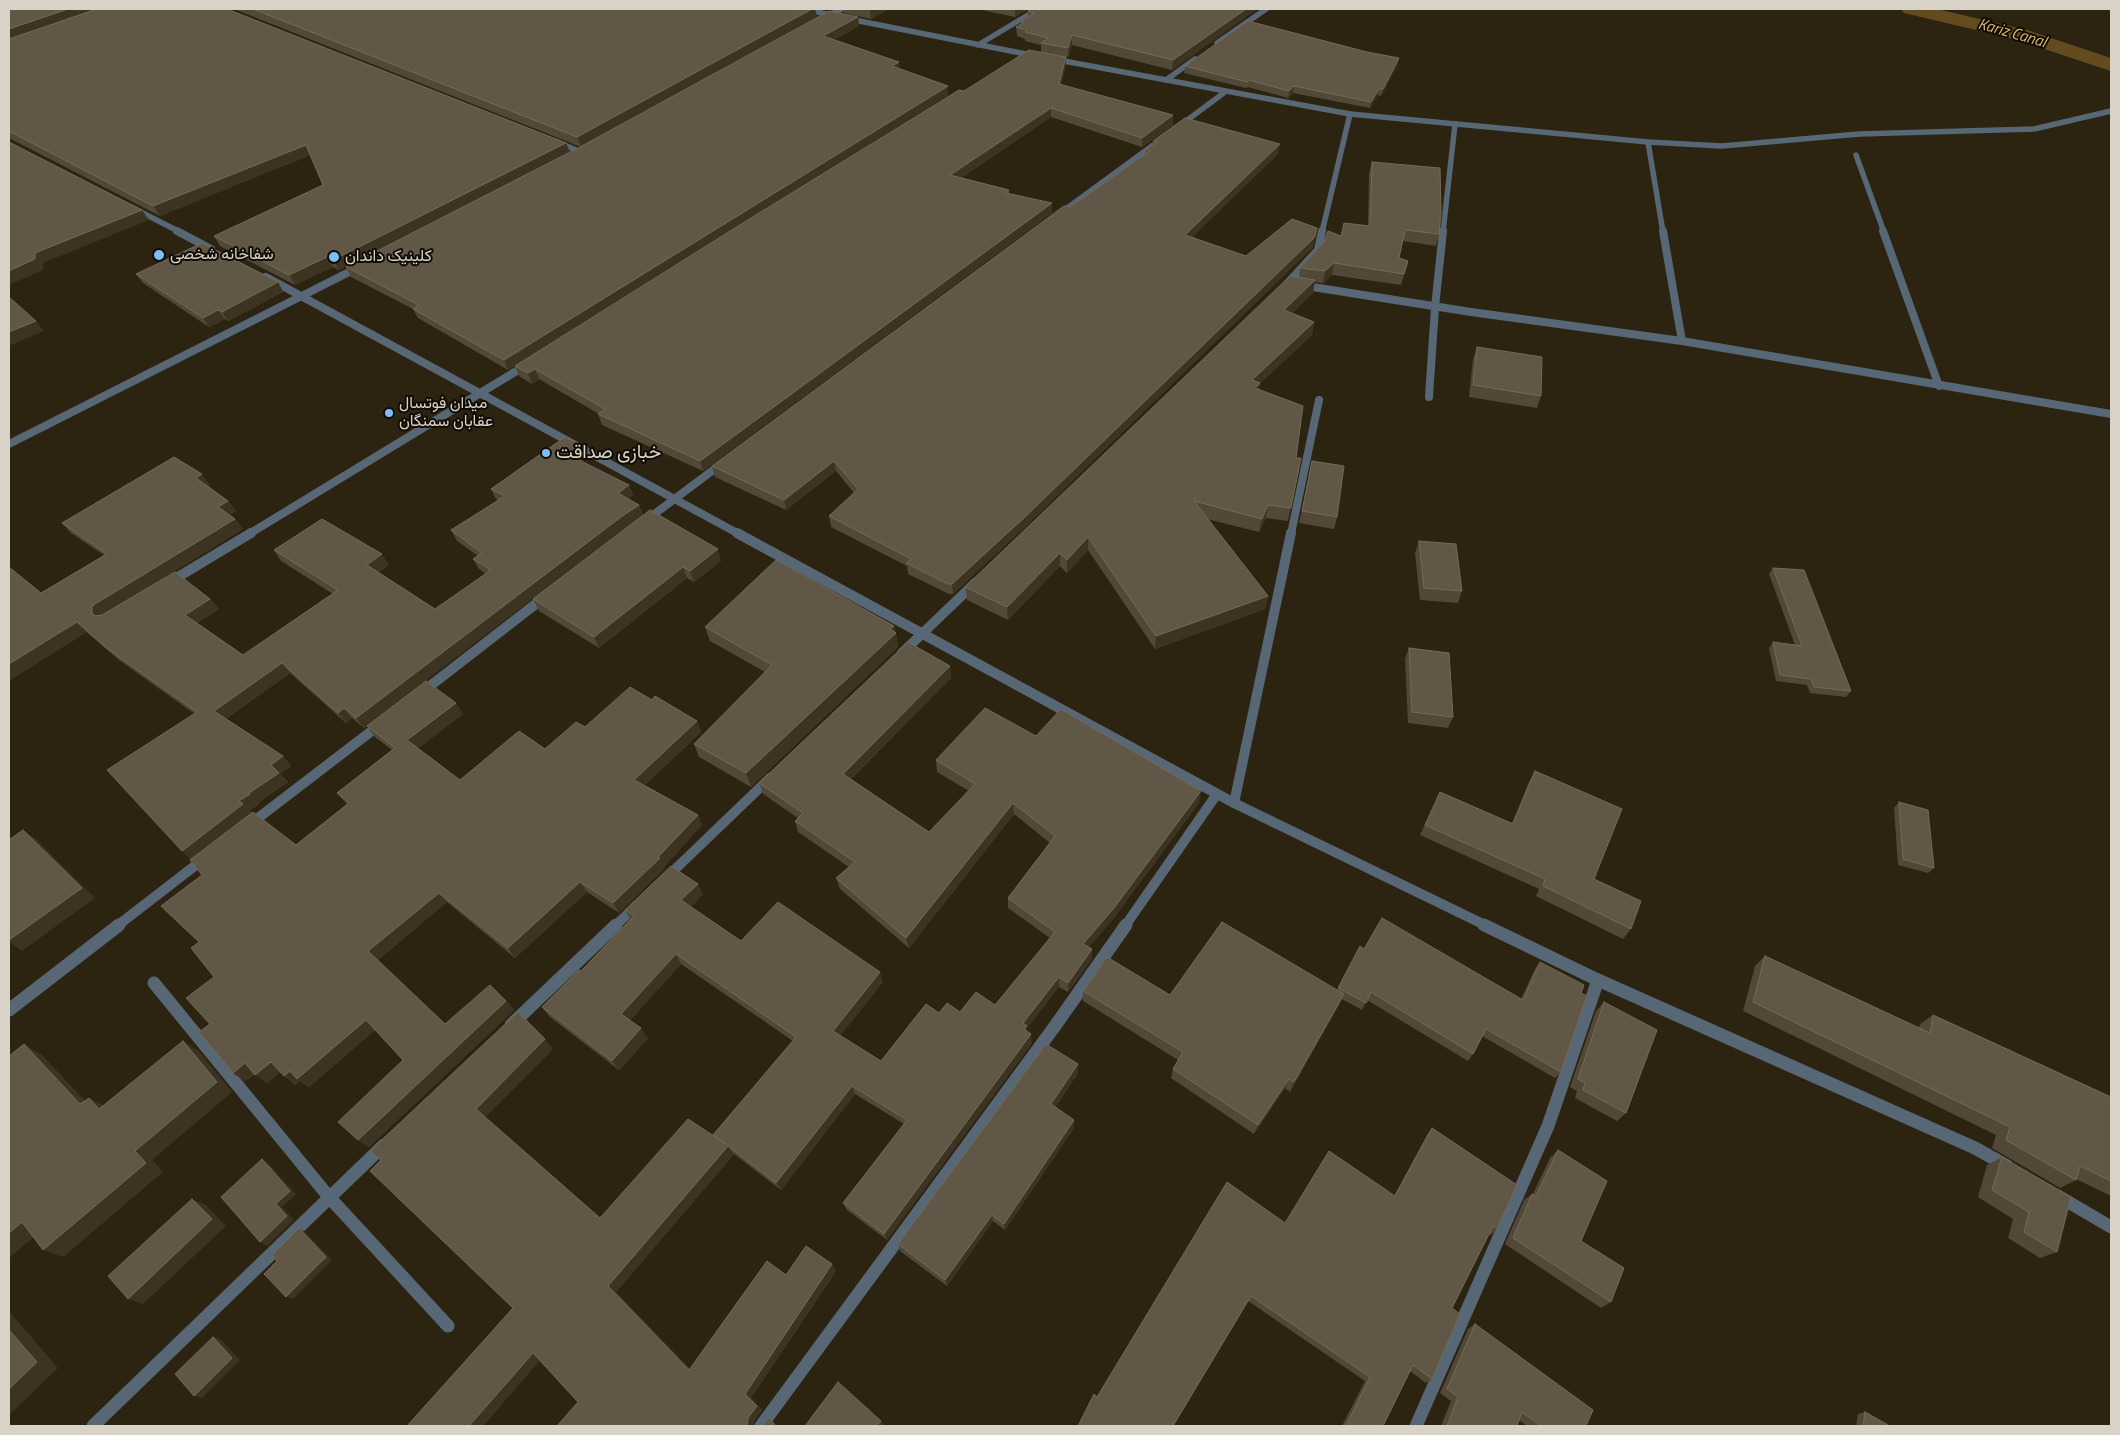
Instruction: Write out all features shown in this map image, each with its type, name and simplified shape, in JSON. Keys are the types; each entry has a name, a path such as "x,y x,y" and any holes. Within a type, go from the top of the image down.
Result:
{"street":[{"path":"807,9 829,16 1024,54 1350,114 1648,142 1722,146 1859,134 2034,128 2111,111"},
{"path":"815,22 842,9"},
{"path":"978,45 1038,9"},
{"path":"1212,47 1266,9"},
{"path":"1166,80 1204,53"},
{"path":"1016,59 1024,54"},
{"path":"1169,133 1225,92"},
{"path":"1280,290 1318,250 1350,114"},
{"path":"1429,397 1436,307 1455,124"},
{"path":"544,137 581,152"},
{"path":"1049,221 1161,139"},
{"path":"1648,142 1682,341"},
{"path":"572,156 589,147"},
{"path":"1856,155 1939,386"},
{"path":"121,201 225,256"},
{"path":"9,444 364,264"},
{"path":"259,274 303,296 1234,803 1598,980 1975,1148 2018,1172"},
{"path":"1287,283 1436,307 1682,341 2111,414"},
{"path":"159,589 538,357"},
{"path":"1234,803 1319,400"},
{"path":"634,529 729,458"},
{"path":"893,662 980,579"},
{"path":"412,700 555,590"},
{"path":"238,833 388,718"},
{"path":"503,1032 778,771"},
{"path":"761,1426 1055,1026 1217,794"},
{"path":"9,1010 214,852"},
{"path":"1416,1426 1548,1126 1598,980"},
{"path":"154,983 329,1198 448,1326"},
{"path":"93,1426 394,1136"},
{"path":"2052,1192 2111,1227"}],"building":[{"path":"9,9 68,9 9,29"},
{"path":"97,9 227,9 566,143 333,260 327,257 289,275 214,236 323,185 306,145 153,206 9,131 9,39"},
{"path":"253,9 812,9 577,137"},
{"path":"1032,9 1246,9 1173,60 1072,35 1068,48 1041,43 1048,38 1025,32 1027,30 1016,27 1024,22 1021,21 1034,13 1028,11"},
{"path":"829,11 858,17 823,36 899,62 892,66 948,86 504,360 413,309 419,305 346,267 580,147"},
{"path":"1248,21 1367,52 1399,58 1383,89 1379,89 1371,102 1294,86 1289,91 1185,66"},
{"path":"1029,50 1066,57 1059,84 1173,115 1142,138 1051,108 950,175 1009,190 1006,193 1052,203 700,461 598,414 605,409 535,369 528,373 515,366 959,90 964,91"},
{"path":"1185,118 1280,144 1185,235 1246,256 1292,219 1317,228 1315,237 1026,516 952,584 948,584 906,563 911,559 829,516 858,489 834,461 784,500 712,466 1064,206 1070,207 1150,151 1146,149 1157,142 1153,141"},
{"path":"9,142 142,210 35,253 35,259 9,271"},
{"path":"1372,162 1440,168 1441,212 1439,234 1405,230 1399,258 1408,261 1404,274 1334,263 1325,271 1300,268 1324,242 1328,231 1341,236 1344,223 1370,226"},
{"path":"202,243 278,282 222,312 218,310 203,318 136,274"},
{"path":"1290,276 1315,280 1284,310 1314,322 1252,380 1260,383 1255,388 1303,406 1296,458 1301,458 1291,508 1268,505 1262,519 1194,501 1268,596 1156,636 1088,537 1067,560 1060,553 1007,607 965,587"},
{"path":"9,297 36,321 9,332"},
{"path":"1477,347 1542,357 1541,396 1473,385"},
{"path":"565,437 581,445 575,458 629,485 618,493 639,505 356,718 344,708 338,713 282,663 214,711 283,756 271,765 279,773 239,801 243,804 182,851 107,770 197,712 109,650 77,622 9,664 9,567 41,593 107,554 62,523 174,457 202,474 196,478 228,501 218,507 235,519 95,604 92,607 92,613 95,616 102,615 175,572 210,599 185,615 243,655 338,590 274,550 322,519 382,554 367,565 435,609 491,570 473,559 482,553 451,530 505,496 491,489"},
{"path":"1312,461 1344,466 1337,517 1302,511"},
{"path":"650,510 718,549 690,571 683,567 594,637 533,599"},
{"path":"1419,541 1456,544 1462,591 1424,588"},
{"path":"776,560 894,626 890,629 896,633 746,773 694,744 772,665 705,627"},
{"path":"1773,568 1804,570 1851,691 1814,687 1811,679 1780,675 1773,642 1802,646"},
{"path":"908,642 950,666 843,774 929,832 975,784 936,760 985,708 1036,736 1061,709 1201,791 1114,908 1083,944 1092,949 1068,983 1059,977 1023,1023 1027,1026 1024,1029 1031,1034 884,1234 843,1203 907,1120 852,1086 776,1183 728,1146 608,1286 689,1370 767,1261 786,1275 806,1246 832,1264 745,1394 757,1406 748,1418 748,1426 557,1426 578,1402 533,1353 469,1426 407,1426 513,1308 370,1171 381,1160 370,1151 518,1012 545,1039 476,1109 600,1218 688,1119 726,1144 713,1135 796,1037 676,954 621,1014 641,1028 612,1061 542,1007 579,970 581,971 634,916 625,910 671,866 698,884 681,900 741,941 778,902 880,972 833,1031 881,1061 926,1004 939,1013 947,1003 960,1012 976,992 995,1005 1055,932 1008,898 1055,836 1013,803 906,938 836,878 855,862 795,821 803,813 759,783"},
{"path":"1409,648 1449,653 1453,717 1412,712"},
{"path":"426,681 456,703 407,740 460,780 519,731 545,749 576,722 585,727 630,687 652,700 655,696 697,721 634,780 698,815 658,857 660,858 613,903 580,882 508,948 439,893 368,951 445,1024 490,985 506,1001 358,1140 338,1122 403,1060 366,1020 297,1079 290,1071 284,1076 271,1062 255,1075 245,1063 233,1073 199,1032 210,1024 186,998 214,977 191,948 199,942 161,906 202,875 190,860 253,812 296,845 349,803 337,793 395,748 367,726"},
{"path":"1535,771 1622,809 1594,879 1641,901 1631,929 1543,886 1545,879 1425,825 1440,792 1513,824"},
{"path":"1899,802 1928,810 1934,868 1903,859"},
{"path":"23,830 82,888 9,940 9,840"},
{"path":"1382,918 1523,1000 1540,962 1584,985 1581,993 1587,996 1561,1072 1486,1029 1473,1054 1371,992 1366,1003 1338,988 1360,946 1364,949"},
{"path":"1222,922 1344,994 1294,1082 1289,1079 1258,1125 1173,1069 1183,1052 1083,991 1107,957 1170,995"},
{"path":"1765,956 1930,1033 1933,1015 2111,1097 2111,1181 2080,1166 2076,1180 2006,1140 2010,1127 1753,1002"},
{"path":"1604,1002 1657,1030 1626,1113 1583,1090 1585,1083 1578,1079"},
{"path":"183,1041 217,1082 135,1151 146,1163 43,1250 22,1222 9,1233 9,1056 24,1044 80,1104 89,1098 99,1109"},
{"path":"1046,1044 1078,1064 1051,1104 1074,1120 1004,1224 992,1215 945,1280 898,1244"},
{"path":"1432,1128 1517,1185 1497,1229 1493,1226 1452,1308 1460,1314 1432,1379 1413,1365 1383,1426 1346,1426 1370,1377 1251,1296 1173,1426 1078,1426 1094,1394 1097,1397 1227,1182 1285,1223 1329,1151 1395,1196"},
{"path":"1558,1150 1607,1181 1581,1241 1624,1268 1611,1302 1513,1238 1532,1194 1536,1196"},
{"path":"2002,1157 2071,1197 2057,1252 2024,1232 2029,1212 1992,1190"},
{"path":"262,1159 290,1191 276,1204 287,1216 260,1242 221,1197"},
{"path":"192,1199 212,1219 128,1299 108,1276"},
{"path":"299,1228 326,1257 286,1297 264,1274 277,1261 272,1255"},
{"path":"1475,1324 1593,1410 1586,1426 1541,1426 1522,1412 1517,1426 1447,1426 1458,1397 1447,1389"},
{"path":"9,1330 37,1362 9,1389"},
{"path":"213,1337 232,1358 194,1396 175,1374"},
{"path":"838,1382 881,1421 877,1426 805,1426"},
{"path":"1865,1412 1890,1426 1863,1426"},
{"path":"769,1418 776,1426 762,1426"}],"waterway":[{"name":"Kariz Canal","path":"1911,9 2020,34 2111,65"}],"place":[{"name":"شفاخانه شخصی","path":"159,255"},
{"name":"کلینیک داندان","path":"334,257"},
{"name":"میدان فوتسال عقابان سمنگان","path":"389,413"},
{"name":"خبازی صداقت","path":"546,453"}]}
